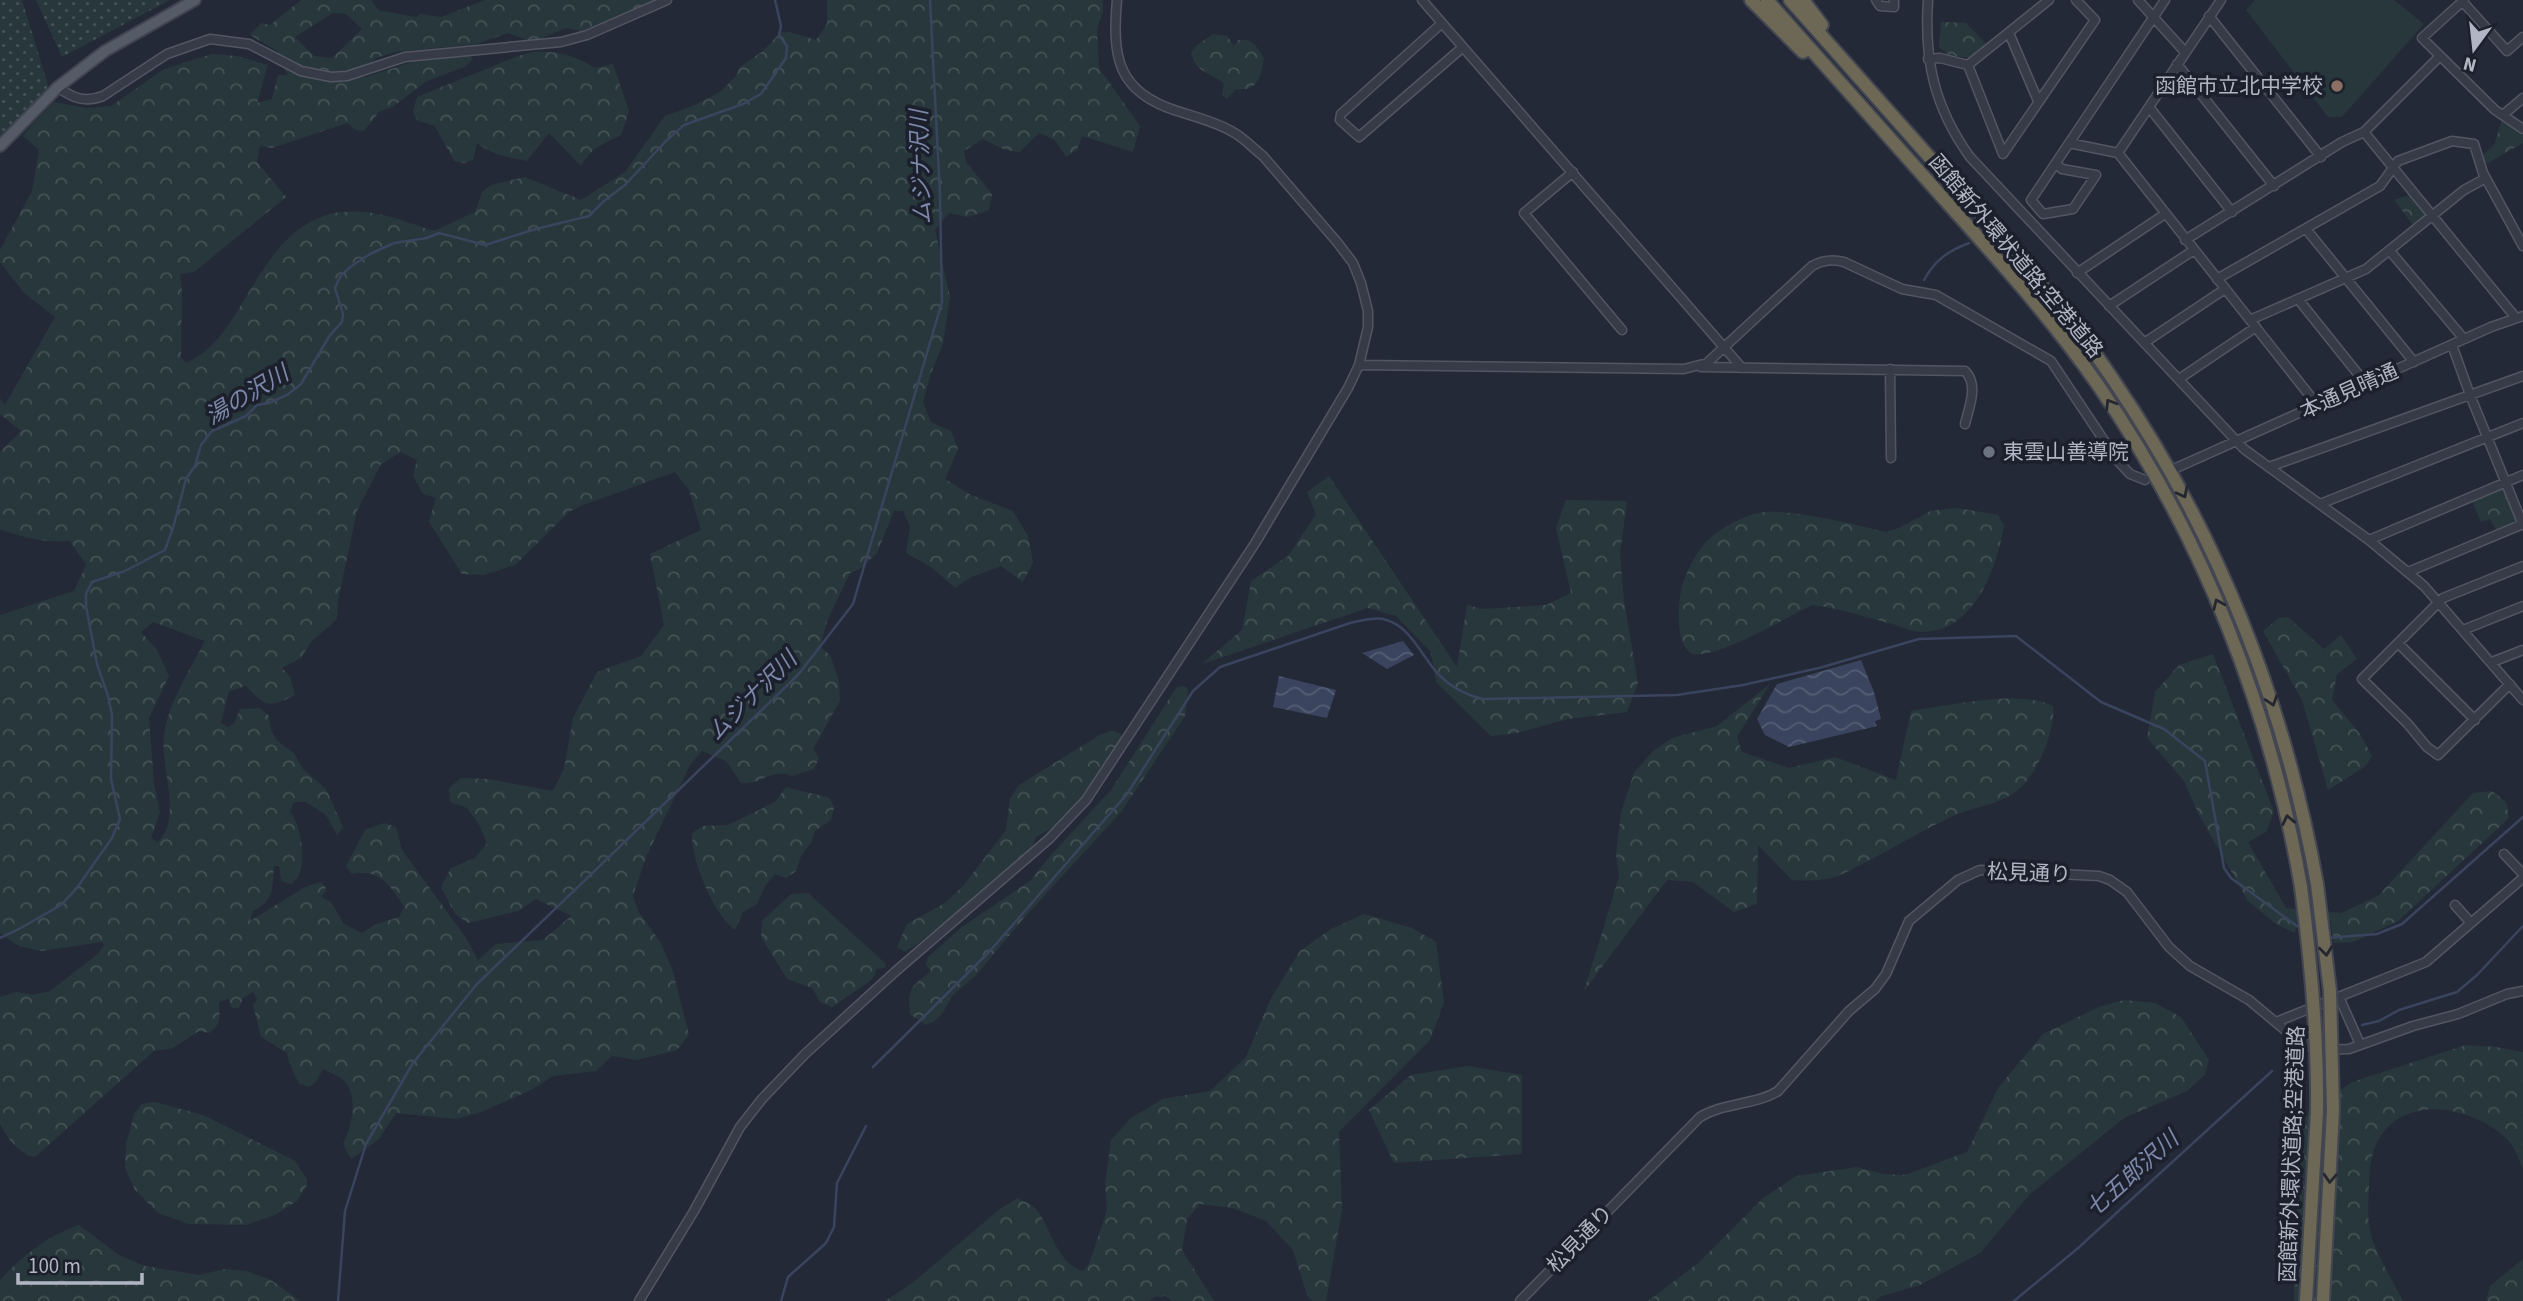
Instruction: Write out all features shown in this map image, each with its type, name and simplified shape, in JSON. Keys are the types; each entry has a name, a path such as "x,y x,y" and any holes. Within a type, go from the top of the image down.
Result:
{"highway":[{"path":"1751,0 1897,146"},
{"name":"函館新外環状道路;空港道路","path":"1767,0 2021,286 2099,386 2168,499 2221,611 2248,679 2284,802 2301,887 2314,992 2318,1060 2317,1112 2306,1301"},
{"name":"函館新外環状道路;空港道路","path":"1790,0 1946,175 2072,323 2112,377 2182,490 2237,605 2264,674 2285,742 2317,884 2330,991 2333,1110 2323,1301"},
{"path":"1803,0 1946,175"}],"main road":[{"path":"0,146 58,87 104,51 195,0"}],"street":[{"path":"58,87 69,96 94,100 167,54 210,39 249,44 301,71 331,78 346,76 405,57 561,41 587,34 667,0"},
{"path":"639,1301 694,1211 740,1127 762,1099 804,1054 1049,839 1086,800 1107,772 1254,545 1359,365 1365,345 1368,317 1366,298 1353,263 1247,142 1222,127 1160,105 1139,93 1127,78 1118,58 1114,38 1117,0"},
{"path":"1422,0 1742,368"},
{"path":"1876,0 1880,6 1894,7 1894,0"},
{"path":"1928,0 1928,59 1936,93 1959,141 2001,192 2237,441 2408,572 2439,601 2523,699"},
{"path":"1968,65 2049,0"},
{"path":"1968,65 2003,154 2095,20 2076,0"},
{"path":"2138,0 2185,52"},
{"path":"2056,164 2062,169 2096,176 2073,209 2043,214 2031,200 2165,0"},
{"path":"2118,153 2221,0"},
{"path":"2523,37 2507,51 2463,1 2422,38 2495,110 2523,129"},
{"path":"2209,16 2321,157"},
{"path":"1442,23 1341,114 1340,120 1359,136 1463,47"},
{"path":"2009,33 2038,101"},
{"path":"2185,240 2342,142 2364,132 2440,56"},
{"path":"1928,59 1940,58 1968,65"},
{"path":"2177,64 2274,186"},
{"path":"2503,115 2523,98"},
{"path":"2149,107 2232,212"},
{"path":"2364,132 2519,317"},
{"path":"2217,279 2380,186 2398,161 2452,141 2474,144 2486,178 2523,246"},
{"path":"2069,143 2118,153 2318,406"},
{"path":"1573,172 1524,213 1622,330"},
{"path":"2179,379 2253,324 2298,299 2366,269 2464,190 2486,178"},
{"path":"2077,273 2165,214"},
{"path":"2306,229 2414,362"},
{"path":"2109,306 2194,250"},
{"path":"2390,251 2464,339"},
{"path":"1698,367 1726,348 1812,265 1823,261 1844,262 1902,289 1936,295 2051,361 2117,460 2130,474 2146,480"},
{"path":"2144,343 2225,289"},
{"path":"2298,299 2366,384"},
{"name":"本通見晴通","path":"2176,468 2519,317"},
{"path":"2408,572 2523,524 2452,345"},
{"path":"1359,365 1965,371 1970,377 1973,391 1965,424"},
{"path":"1890,369 1891,458"},
{"path":"2269,467 2523,376"},
{"path":"2320,505 2522,426"},
{"path":"2369,540 2523,475"},
{"path":"2510,684 2438,755 2427,747 2407,723 2362,679 2439,601 2523,566"},
{"path":"2463,630 2523,606"},
{"path":"2398,643 2475,720"},
{"path":"2492,662 2523,650"},
{"path":"2276,1022 2426,962 2523,876 2504,854"},
{"name":"松見通り","path":"1520,1301 1700,1117 1723,1106 1770,1096 1778,1091 1886,975 1909,921 1970,873 1991,870 2099,876 2110,880 2127,892 2152,926 2190,966 2249,1000 2291,1035 2321,1050 2340,1051 2458,1014 2507,994 2523,991"},
{"path":"2455,905 2471,923"},
{"path":"2339,997 2360,1044"}],"green space":[{"path":"0,0 22,0 48,85 0,136"},
{"path":"36,0 170,0 62,57"},
{"path":"301,0 371,0 378,10 416,17 420,14 441,17 485,0 658,0 581,31 566,28 532,42 508,33 476,44 395,52 376,58 354,78 366,77 412,62 469,55 473,59 466,66 425,82 394,106 379,112 364,131 356,130 347,123 272,148 260,146 257,162 286,197 194,272 180,274 181,357 186,363 204,352 218,338 279,248 310,222 329,215 351,212 384,215 434,231 475,212 482,192 491,185 525,177 581,200 625,172 665,116 720,92 735,77 740,67 763,51 780,33 790,32 816,40 827,24 827,0 1103,0 1103,12 1097,29 1099,68 1140,126 1133,152 1082,136 1077,150 1066,157 1055,140 1039,133 1020,152 1005,150 983,139 964,151 966,162 992,194 989,210 968,217 949,213 935,230 950,297 943,344 923,402 931,422 951,431 958,449 945,479 971,495 1013,511 1028,536 1033,562 1023,582 1001,566 971,577 955,588 931,567 906,553 910,527 903,511 894,511 877,553 860,569 850,573 827,621 820,647 830,655 839,681 840,701 813,749 819,758 814,769 792,776 779,774 741,783 726,761 702,751 690,765 646,857 633,896 638,911 661,943 673,972 689,1035 677,1050 637,1060 612,1056 596,1071 553,1076 531,1090 481,1112 456,1119 396,1113 379,1139 351,1159 343,1144 349,1130 353,1106 347,1084 323,1069 310,1087 299,1084 287,1053 261,1037 253,1005 257,999 253,992 243,998 239,1008 232,1008 228,999 219,1002 218,1023 209,1033 199,1031 173,1048 154,1051 35,1157 14,1145 0,1124 0,997 16,992 33,995 50,991 98,954 104,945 102,942 41,951 19,946 0,933 0,615 74,591 86,565 70,541 35,539 0,529 0,452 21,431 0,414 0,398 5,405 55,317 24,293 0,262 0,250 32,191 39,150 23,136 54,102 87,108 111,106 164,69 212,54 237,56 268,65 257,103 272,99 278,75 288,75 277,51 250,35 261,23 270,25","holes":["333,13 346,14 362,29 332,58 314,56 295,37","401,452 417,460 413,476 423,494 436,498 429,522 462,574 484,575 515,565 569,512 675,472 689,490 701,530 650,554 664,625 641,656 597,672 573,718 564,769 553,791 488,779 461,778 449,788 450,802 467,808 478,823 487,843 475,858 451,868 441,887 455,914 468,923 518,911 536,899 571,916 543,940 496,944 478,960 466,938 402,850 396,827 384,823 365,830 346,866 352,874 370,874 383,880 404,907 399,917 374,925 362,933 344,924 331,902 321,897 326,891 320,882 305,887 250,921 253,911 269,898 274,866 279,866 281,881 291,884 301,870 301,838 290,811 294,802 306,802 326,815 337,835 343,827 326,789 303,769 294,753 277,741 271,730 269,716 260,708 240,709 234,723 228,727 221,723 229,691 246,686 263,702 268,703 279,702 295,695 290,677 282,668 301,658 311,642 337,619 338,600 357,511 381,464","153,622 205,641 180,687 166,724 164,748 170,806 169,820 158,842 151,838 160,812 154,784 149,718 169,676 157,650 141,632"]},
{"name":"函館市立北中学校","path":"2255,0 2394,0 2424,24 2342,117 2328,117 2246,10"},
{"path":"1941,22 1966,23 1987,45 1970,58 1949,55 1939,47"},
{"path":"1213,34 1227,36 1234,46 1238,40 1251,42 1264,58 1260,77 1254,85 1236,89 1227,99 1222,95 1224,83 1200,69 1191,53"},
{"path":"533,52 566,55 595,68 613,64 629,111 621,135 594,150 581,166 549,133 527,161 494,153 477,143 473,160 464,163 454,161 435,126 417,120 413,111 417,97"},
{"path":"2502,120 2523,135 2523,143 2486,164 2483,155 2494,145"},
{"path":"2409,195 2426,216 2414,226 2394,200"},
{"path":"1329,476 1457,667 1467,605 1482,609 1546,605 1571,593 1556,528 1566,500 1627,501 1620,554 1624,601 1638,683 1627,712 1568,719 1517,733 1491,736 1436,682 1431,652 1396,616 1368,608 1202,664 1242,630 1251,581 1288,556 1316,514 1307,492"},
{"path":"2500,489 2504,490 2516,518 2515,522 2496,530 2490,519 2481,522 2472,501"},
{"path":"1957,508 1998,515 2004,525 1989,577 1969,609 1956,621 1940,629 1919,632 1812,605 1720,650 1695,654 1684,646 1679,612 1685,578 1706,542 1735,522 1759,513 1786,512 1886,532 1931,511"},
{"path":"2288,617 2324,649 2341,635 2357,659 2337,674 2332,700 2360,734 2372,756 2366,766 2328,790 2302,700 2263,631 2279,618"},
{"path":"2213,654 2274,812 2266,832 2248,842 2286,908 2341,913 2378,896 2473,793 2492,791 2506,802 2509,818 2398,921 2353,942 2334,943 2330,920 2297,920 2295,933 2276,924 2248,901 2199,815 2184,781 2147,738 2155,692 2179,665"},
{"path":"1770,684 1737,737 1742,752 1789,768 1835,757 1896,780 1911,711 1983,700 2022,699 2053,706 2052,727 2039,762 2026,782 2013,794 1960,813 1839,876 1809,881 1792,880 1758,845 1757,904 1734,912 1693,882 1667,880 1584,991 1619,877 1616,854 1621,812 1634,773 1652,752 1672,738 1717,726"},
{"path":"1183,686 1188,689 1185,716 1121,812 976,975 952,996 942,1014 925,1025 910,1014 910,993 931,971 926,965 928,957 962,927 1030,881 1111,790 1176,688"},
{"path":"1112,730 1121,734 1122,742 1074,808 1050,829 1036,837 1021,860 920,942 905,952 897,947 907,924 945,903 963,886 1006,830 1010,798 1019,785"},
{"path":"786,787 830,798 834,808 831,820 815,831 796,871 786,878 775,874 765,886 757,904 743,912 735,930 719,912 705,886 695,857 692,833 703,826 728,825 775,802"},
{"path":"808,893 885,963 886,968 876,969 870,981 832,1007 820,1002 812,988 787,979 761,937 762,921 791,894"},
{"path":"1364,914 1412,928 1436,942 1444,1002 1430,1040 1339,1132 1342,1210 1326,1301 1312,1301 1307,1295 1293,1250 1266,1221 1233,1208 1200,1204 1187,1219 1182,1250 1214,1301 1172,1301 1166,1296 1155,1297 1149,1301 885,1301 911,1284 1000,1209 1018,1198 1033,1206 1059,1251 1074,1267 1083,1271 1089,1264 1107,1210 1105,1184 1111,1140 1131,1118 1163,1099 1210,1091 1246,1057 1271,998 1300,951 1331,929"},
{"path":"2124,1000 2155,1003 2181,1017 2209,1060 2205,1075 2187,1091 2124,1118 2030,1194 1980,1253 1920,1285 1882,1296 1875,1301 1648,1301 1698,1263 1762,1199 1796,1176 1857,1167 1883,1174 1905,1175 1967,1152 1998,1088 2043,1034 2099,1007"},
{"path":"2466,1045 2523,1052 2523,1169 2508,1140 2477,1119 2440,1110 2421,1110 2404,1116 2389,1126 2375,1147 2371,1159 2368,1208 2369,1227 2375,1246 2403,1301 2294,1301 2294,1257 2287,1173 2301,1116 2352,1082"},
{"path":"1468,1066 1522,1075 1522,1154 1394,1163 1369,1110 1411,1075"},
{"path":"155,1102 203,1115 295,1161 307,1179 307,1185 297,1201 275,1215 246,1225 189,1224 158,1213 135,1190 125,1168 126,1144 134,1114 142,1104"},
{"path":"79,1225 119,1255 145,1266 199,1275 225,1269 247,1271 271,1280 300,1301 0,1301 0,1280 8,1271 46,1241"},
{"path":"2523,1259 2523,1301 2486,1301 2490,1286"}],"water":[{"path":"1403,641 1414,655 1387,669 1362,653"},
{"path":"1861,660 1881,719 1875,721 1877,726 1789,747 1765,735 1757,719 1777,684"},
{"path":"1279,676 1336,690 1327,718 1273,707"}],"waterway":[{"name":"湯の沢川","path":"0,938 61,905 76,889 112,838 120,819 111,779 112,715 97,664 86,594 92,582 125,571 165,550 186,479 195,466 201,445 212,431 246,416 257,405 287,395 301,384 330,335 342,322 343,314 335,288 340,277 370,254 394,243 427,238 439,233 485,245 589,216 625,185 684,125 743,104 761,94 786,58 787,46 779,35 781,26 775,0"},
{"name":"ムジナ沢川","path":"338,1301 345,1211 366,1144 413,1063 477,984 798,675 853,604 942,302 940,195 930,0"},
{"path":"1924,280 1943,257 1969,243"},
{"path":"873,1067 989,952 1127,794 1193,691 1220,667 1350,623 1371,619 1393,622 1409,635 1445,680 1460,691 1483,699 1677,695 1743,685 1819,668 1919,639 2016,636 2101,702 2164,729 2205,761 2224,868 2231,878 2301,929"},
{"path":"2327,938 2377,934 2402,924 2523,817"},
{"name":"七五郎沢川","path":"2362,1025 2457,992 2477,975 2523,926"},
{"name":"七五郎沢川","path":"2292,1055 2300,1049"},
{"name":"七五郎沢川","path":"2014,1301 2077,1249 2272,1071"},
{"path":"781,1301 788,1277 826,1243 834,1227 837,1183 866,1126"}],"place":[{"name":"函館市立北中学校","path":"2337,86"},
{"name":"東雲山善導院","path":"1989,452"}]}
